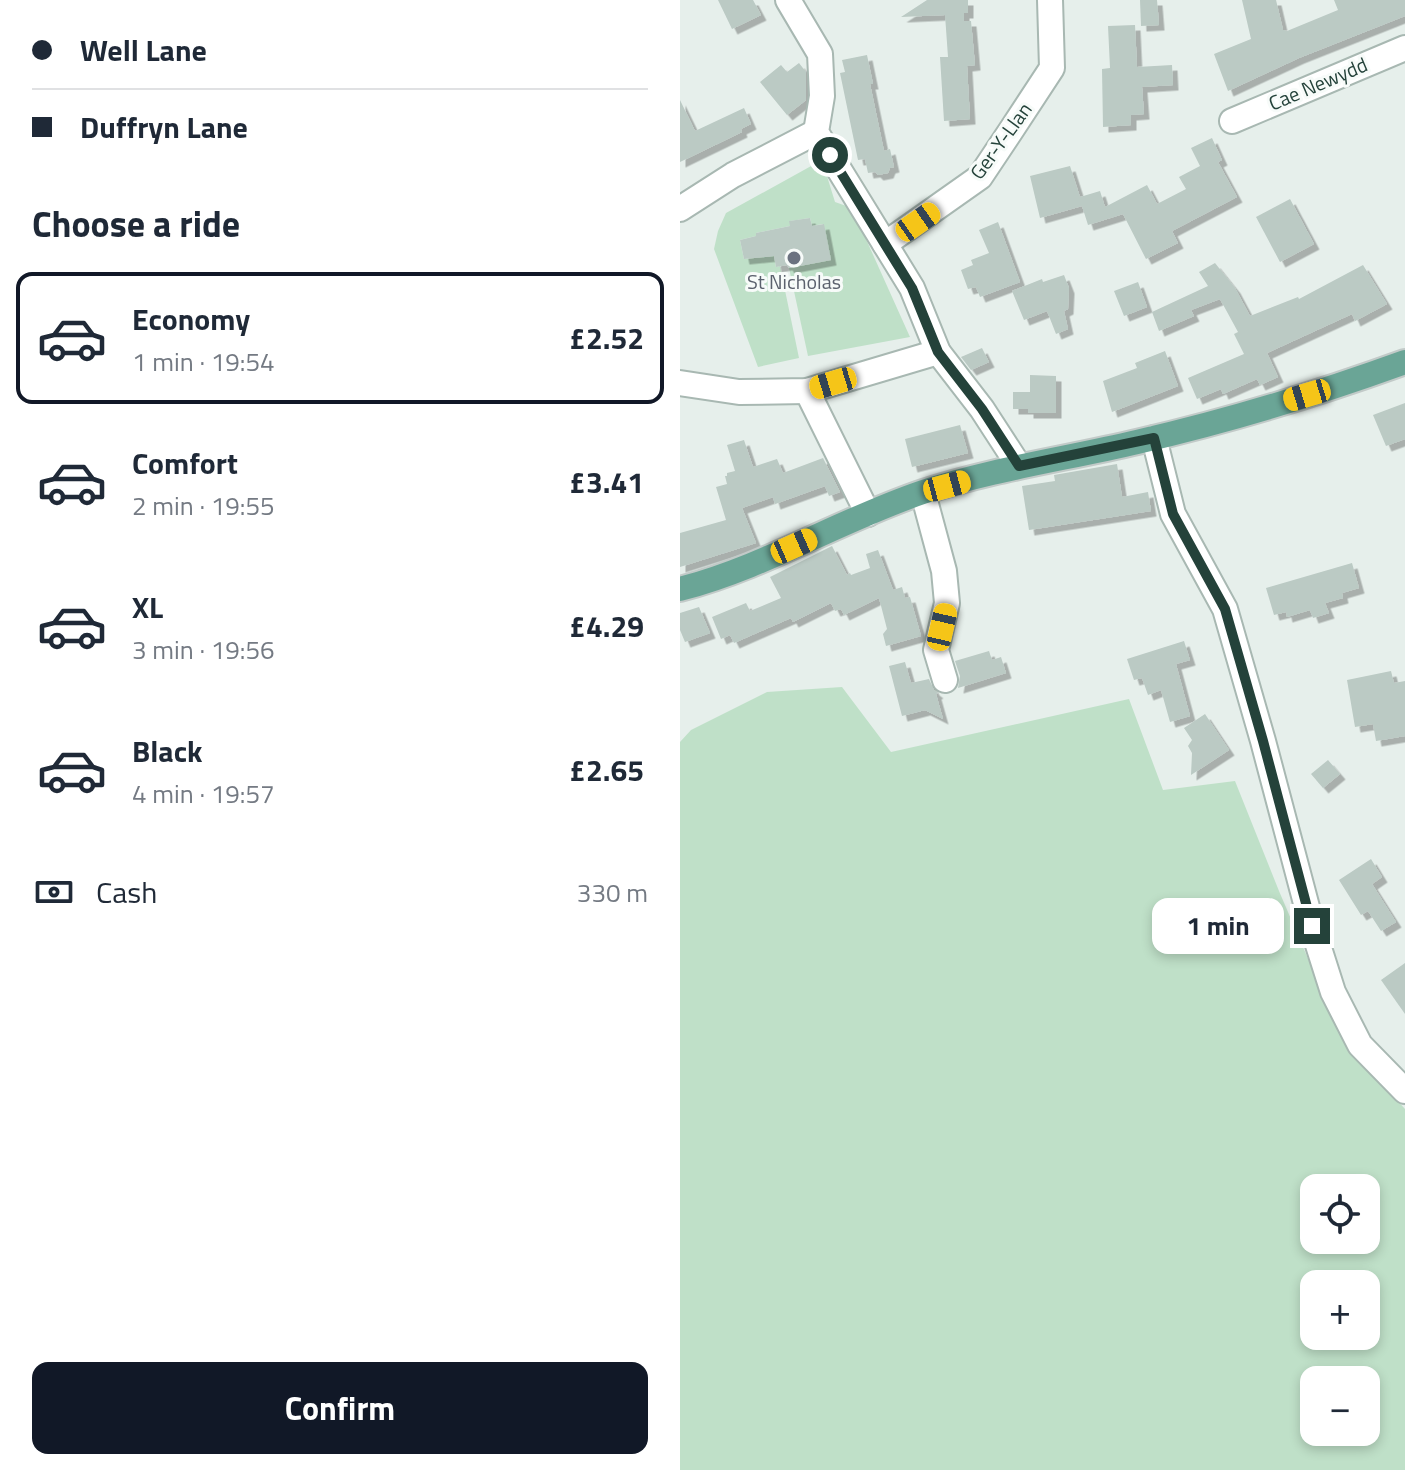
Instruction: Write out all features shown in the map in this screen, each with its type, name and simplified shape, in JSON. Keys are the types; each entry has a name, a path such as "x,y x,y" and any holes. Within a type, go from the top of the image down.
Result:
{"main road":[{"path":"680,589 719,579 923,493 1019,466 1154,438 1257,411 1405,362"}],"street":[{"path":"788,0 820,54 822,96 816,132 912,288 938,352 982,409 1019,466"},
{"name":"Ger-Y-Llan","path":"885,244 980,177 1003,143 1052,68 1050,0"},
{"name":"Cae Newydd","path":"1232,121 1405,48"},
{"path":"680,209 733,175 816,132"},
{"path":"680,383 739,392 807,391 938,352"},
{"path":"807,391 868,514"},
{"path":"1154,438 1173,514 1225,609 1333,992 1360,1045 1405,1091"},
{"path":"923,493 944,571 947,603 936,650 945,680"}],"green space":[{"path":"822,160 835,202 852,208 910,337 808,356 789,268 830,260 823,224 812,226 810,218 790,221 790,226 756,233 756,236 740,240 744,259 774,256 776,267 780,266 799,358 758,367 714,249 718,231 726,213"},
{"path":"842,687 891,752 1129,699 1163,790 1235,781 1327,1003 1353,1052 1405,1109 1405,1470 680,1470 680,742 691,730 767,692"}],"building":[{"path":"718,0 753,0 761,15 732,29"},
{"path":"927,0 968,0 968,13 964,13 964,21 971,21 975,65 967,66 970,119 944,121 940,57 948,57 945,15 901,17"},
{"path":"1140,0 1157,0 1159,25 1141,26"},
{"path":"1242,0 1276,0 1283,30 1287,31 1338,10 1334,0 1405,0 1405,16 1299,58 1228,91 1214,54 1251,39"},
{"path":"1135,25 1137,67 1172,65 1173,85 1142,87 1144,114 1131,115 1131,125 1103,127 1102,69 1110,68 1108,26"},
{"path":"867,55 884,151 890,149 894,167 888,173 878,175 868,173 865,159 858,160 840,73 845,72 842,60"},
{"path":"799,63 806,72 806,100 787,115 760,82 781,65 787,72"},
{"path":"680,100 695,131 744,108 751,124 741,129 742,132 680,162"},
{"path":"1212,138 1222,160 1218,162 1237,197 1172,231 1178,243 1146,259 1123,214 1088,225 1082,206 1040,218 1030,176 1070,166 1080,197 1100,191 1105,207 1147,185 1157,204 1186,189 1179,177 1200,166 1191,148"},
{"path":"1290,199 1314,244 1280,262 1256,217"},
{"path":"810,218 812,226 824,224 831,260 789,268 787,265 776,267 774,256 744,259 740,240 756,236 756,233 790,226 789,221"},
{"path":"998,222 1020,282 980,297 976,287 968,289 961,270 973,265 971,260 989,253 979,230"},
{"path":"1215,263 1235,288 1250,316 1299,299 1363,265 1387,304 1355,321 1352,314 1267,353 1278,377 1260,385 1257,379 1223,394 1221,389 1197,399 1188,378 1244,354 1234,334 1238,332 1220,299 1191,310 1194,316 1159,331 1152,312 1208,286 1199,272"},
{"path":"1064,275 1069,288 1068,309 1064,311 1068,329 1056,334 1047,311 1024,320 1012,291 1042,279 1043,282"},
{"path":"1138,282 1147,307 1124,316 1114,291"},
{"path":"982,348 989,362 971,370 961,357"},
{"path":"1165,351 1178,386 1112,412 1103,381 1137,368 1135,363"},
{"path":"1030,375 1056,376 1056,413 1028,413 1028,409 1013,409 1013,392 1030,392"},
{"path":"1405,403 1405,439 1386,446 1373,415"},
{"path":"960,425 968,453 912,467 905,439"},
{"path":"744,440 753,467 777,459 783,473 823,458 840,492 829,496 825,486 775,504 773,497 742,508 756,543 680,567 680,533 726,520 716,487 727,484 725,476 735,471 727,445"},
{"path":"1117,464 1122,497 1148,492 1151,511 1029,530 1022,486 1055,481 1054,475"},
{"path":"832,546 847,575 870,568 866,554 878,550 893,590 902,587 905,598 910,597 921,636 886,646 883,634 887,629 879,598 844,615 841,609 835,611 831,603 793,622 791,618 734,643 730,635 721,639 712,617 746,603 750,611 781,598 770,577"},
{"path":"1352,563 1359,588 1342,593 1343,598 1325,603 1329,613 1313,618 1310,610 1287,617 1286,612 1274,615 1266,588"},
{"path":"699,607 710,633 685,642 680,630 680,613"},
{"path":"1184,641 1190,660 1176,664 1190,716 1170,722 1161,690 1148,695 1142,678 1134,680 1127,659"},
{"path":"989,651 992,660 1001,657 1006,673 958,688 960,676 955,661"},
{"path":"905,662 911,683 929,679 938,693 943,719 925,710 902,716 889,666"},
{"path":"1391,671 1394,683 1405,681 1405,736 1376,741 1373,724 1355,727 1347,680"},
{"path":"1205,714 1229,750 1191,775 1192,753 1188,746 1192,740 1184,728"},
{"path":"1328,760 1340,774 1323,788 1311,774"},
{"path":"1371,859 1382,877 1372,884 1396,922 1381,931 1368,911 1361,915 1339,880"},
{"path":"1405,963 1405,1014 1381,980"}],"place":[{"name":"St Nicholas","path":"794,258"}],"route":[{"path":"830,155 912,288 938,352 982,409 1019,466 1154,438 1173,514 1225,609 1312,926"}]}
